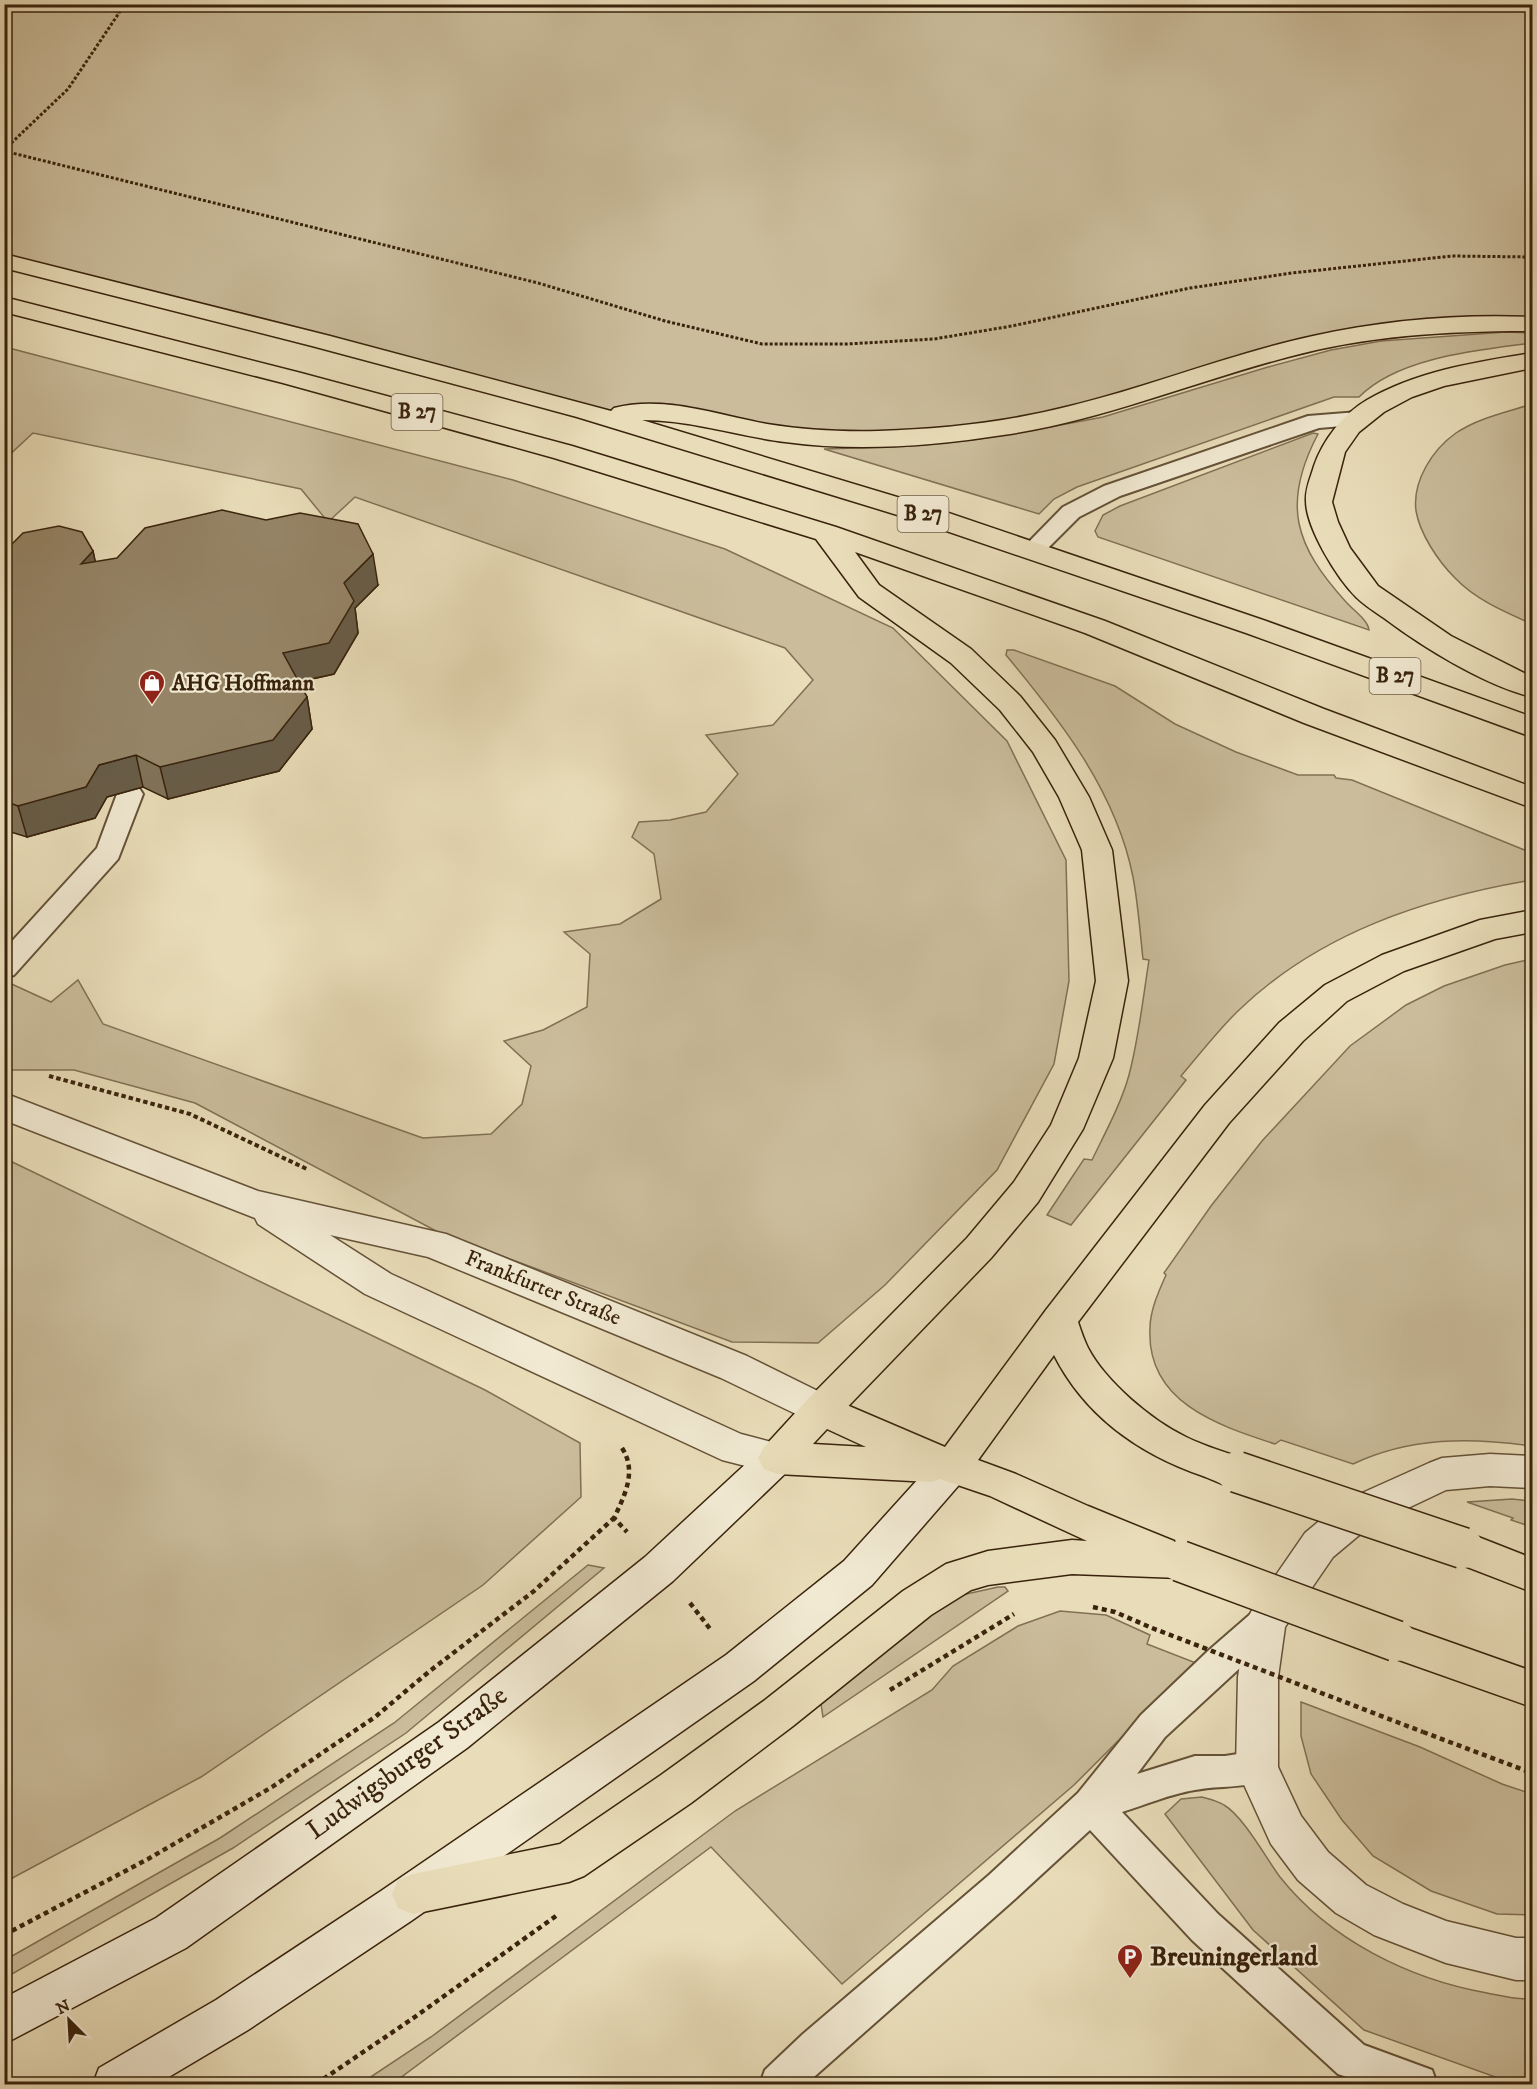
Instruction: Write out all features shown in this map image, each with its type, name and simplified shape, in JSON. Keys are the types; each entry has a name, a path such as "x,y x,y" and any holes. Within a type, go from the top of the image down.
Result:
{"main road":[{"name":"B 27","path":"4,261 309,338 586,412 927,516 1308,645 1533,727"},
{"name":"B 27","path":"4,304 292,378 563,452 826,533 1095,627 1314,716 1533,798"},
{"path":"586,412 670,413 798,436 905,438 1008,427 1054,418 1096,408 1282,350 1376,330 1450,323 1533,324"},
{"path":"1533,361 1472,370 1418,386 1373,406 1341,434 1325,467 1319,503 1335,548 1365,590 1413,627 1466,659 1533,688"},
{"path":"777,1458 979,1248 1026,1192 1066,1129 1091,1068 1112,981 1097,850 1074,797 1045,747 1010,703 961,656 869,591 826,533"},
{"path":"951,1467 1059,1320 1217,1114 1291,1032 1336,993 1393,963 1491,928 1533,921"},
{"path":"1059,1320 1073,1357 1084,1374 1132,1422 1174,1449 1462,1548 1533,1575"},
{"path":"821,1410 951,1467 1003,1485 1074,1518 1180,1561 1533,1689"},
{"path":"777,1458 951,1467"},
{"path":"413,1894 569,1862 771,1719 917,1603 960,1576 988,1568 1071,1557 1180,1561"}],"street":[{"name":"Frankfurter Straße","path":"4,1106 253,1204 434,1244 734,1367 821,1410"},
{"name":"Frankfurter Straße","path":"253,1204 378,1284 735,1449 777,1458"},
{"name":"Ludwigsburger Straße","path":"4,2022 171,1933 453,1735 659,1569 777,1458"},
{"path":"115,2085 231,2015 413,1894 749,1660 858,1573 951,1467"},
{"path":"1533,1472 1490,1470 1442,1474 1356,1514 1319,1545 1266,1622 1258,1677 1257,1767 1286,1830 1313,1866 1351,1899 1389,1920 1446,1942 1516,1959 1533,1959"}],"lane":[{"path":"1032,551 1071,512 1112,491 1316,421 1358,419"},
{"path":"4,968 109,852 130,794"},
{"path":"779,2085 817,2047 1002,1887 1091,1805 1153,1726 1266,1622"},
{"path":"1091,1805 1195,1773 1226,1772 1257,1767"},
{"path":"1091,1805 1205,1927 1349,2072 1418,2085"}],"path":[{"path":"4,150 68,89 125,4"},
{"path":"4,150 526,280 665,321 762,344 847,344 934,339 1035,322 1190,288 1292,273 1452,256 1527,255 1533,257"},
{"path":"1527,255 1533,248"},
{"path":"4,1935 148,1859 272,1787 375,1718 431,1670 534,1591 614,1518"},
{"path":"1152,1628 1533,1773"}],"shaded area":[{"path":"125,4 1532,5 1532,324 1496,323 1376,331 1096,408 905,438 586,412 5,263 5,5 97,5 119,13"},
{"path":"1506,332 1532,333 1532,343 1464,353 1417,364 1375,383 1359,397 1334,397 1077,487 1054,499 1039,514 824,449 913,446 1029,431 1103,417 1331,350 1381,341"},
{"path":"5,347 513,480 725,549 893,628 1007,741 1066,860 1069,981 1054,1064 997,1170 885,1285 818,1343 732,1342 438,1232 195,1103 74,1070 5,1070 5,981 51,1002 78,980 103,1024 423,1138 491,1134 522,1104 531,1066 504,1041 543,1030 587,1007 590,954 564,932 620,924 661,899 654,854 632,837 639,822 670,820 706,812 738,774 706,735 773,725 813,680 785,648 355,497 328,522 301,489 33,433 5,459"},
{"path":"1532,404 1532,624 1481,599 1463,586 1436,555 1421,529 1416,511 1416,500 1417,488 1426,467 1439,448 1456,433 1474,423"},
{"path":"1313,433 1318,434 1306,459 1300,482 1297,503 1299,523 1305,543 1315,562 1329,582 1363,619 1369,630 1098,537 1095,531 1103,515 1120,506"},
{"path":"1007,650 1014,650 1115,686 1175,724 1236,752 1298,775 1334,775 1336,778 1352,780 1532,853 1532,880 1452,897 1375,923 1303,960 1270,983 1231,1018 1181,1076 1186,1080 1071,1225 1047,1215 1084,1159 1092,1160 1122,1097 1136,1046 1149,960 1143,959 1133,877 1114,815 1083,758 1046,705 1006,655"},
{"path":"1532,959 1532,1446 1486,1441 1418,1444 1375,1455 1353,1464 1281,1440 1275,1444 1253,1437 1189,1407 1172,1392 1160,1375 1152,1353 1150,1321 1155,1301 1166,1275 1164,1273 1211,1206 1262,1141 1350,1046 1406,1005 1444,986 1505,965"},
{"path":"4,1158 485,1390 580,1443 581,1497 483,1585 201,1777 5,1882"},
{"path":"1512,1499 1532,1501 1532,1527 1467,1502"},
{"path":"588,1565 604,1568 406,1733 233,1848 5,1978 5,1960 220,1838 394,1723"},
{"path":"1005,1587 1008,1591 823,1717 821,1704 937,1609 962,1595"},
{"path":"1060,1611 1106,1615 1150,1635 1147,1644 1196,1663 1074,1785 842,1984 711,1847 392,2084 360,2084 431,2037 735,1811 932,1690 953,1666 1018,1626"},
{"path":"1301,1702 1420,1747 1502,1784 1532,1794 1532,1915 1497,1914 1431,1891 1373,1856 1342,1820 1311,1774 1301,1736"},
{"path":"1202,1797 1219,1802 1231,1810 1280,1877 1322,1920 1347,1938 1400,1967 1429,1978 1458,1987 1532,1999 1532,2073 1512,2083 1364,2030 1253,1930 1165,1814 1181,1799"}],"building":[{"name":"AHG Hoffmann","path":"222,510 266,520 300,513 358,524 373,554 344,583 354,601 329,643 283,653 307,697 273,740 160,767 136,755 99,765 86,787 18,806 4,801 4,552 23,533 59,526 82,532 93,551 81,564 117,558 145,528"}],"place":[{"name":"AHG Hoffmann","path":"152,706"},
{"name":"Breuningerland","path":"1130,1980"}]}
